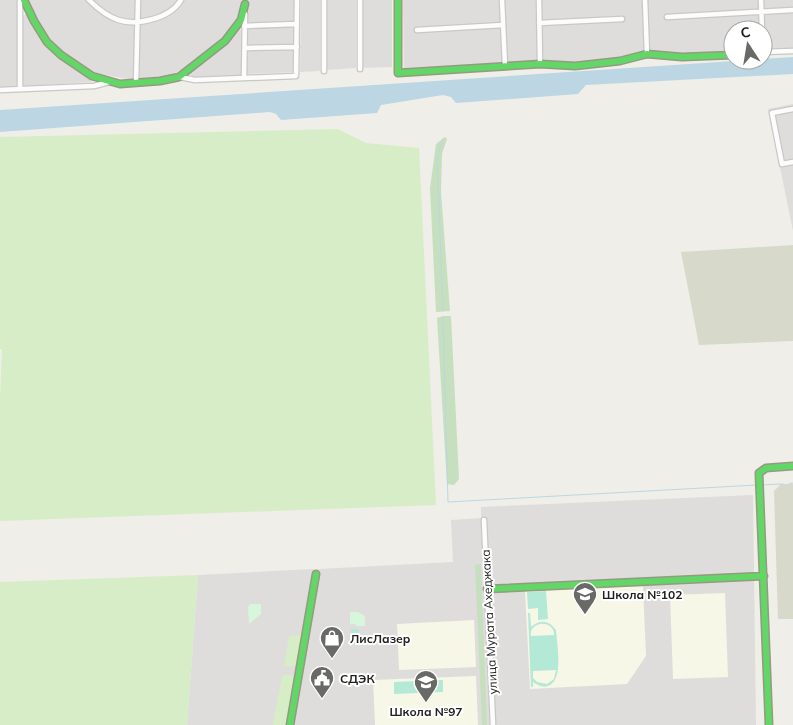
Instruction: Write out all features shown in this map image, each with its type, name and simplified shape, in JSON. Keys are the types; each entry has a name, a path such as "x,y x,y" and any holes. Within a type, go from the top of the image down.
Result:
{"street":[{"path":"22,0 47,42 61,55 92,76 109,82"},
{"path":"20,88 22,0"},
{"path":"89,0 112,18 128,23 138,23 161,17 172,11 181,0"},
{"path":"136,83 138,0"},
{"path":"179,76 195,80 296,76 297,0"},
{"path":"324,0 324,71"},
{"path":"360,0 360,69"},
{"path":"398,0 398,73 540,64 575,66 620,61 647,54 682,57 723,55"},
{"path":"502,0 505,66"},
{"path":"539,0 540,64"},
{"path":"644,0 647,54"},
{"path":"761,0 762,20"},
{"path":"0,90 94,86 109,82 136,83 160,81 179,76 218,48 241,20 245,2"},
{"path":"244,78 245,2"},
{"path":"667,17 793,10"},
{"path":"539,23 622,19"},
{"path":"244,26 297,24"},
{"path":"417,30 503,25"},
{"path":"245,48 297,47"},
{"path":"773,51 793,51"},
{"path":"793,109 772,113 782,164 793,162"},
{"path":"769,725 759,474 766,468 793,466"},
{"name":"улица Мурата Ахеджака","path":"484,520 493,725"},
{"path":"290,725 316,574"},
{"path":"487,589 764,576"}],"shaded area":[{"path":"0,0 19,0 19,86 0,87"},
{"path":"26,0 88,0 104,15 136,24 134,80 99,74 67,58 42,30"},
{"path":"91,0 137,0 136,20 120,20 103,11"},
{"path":"140,0 179,0 162,16 139,20"},
{"path":"183,0 244,0 239,20 224,40 195,64 159,79 139,80 140,24 167,17"},
{"path":"247,0 294,0 294,72 247,74"},
{"path":"301,0 320,0 320,71 300,72"},
{"path":"327,0 356,0 356,68 327,70"},
{"path":"363,0 392,0 392,67 362,68"},
{"path":"403,0 793,0 793,54 773,55 773,20 723,20 723,58 651,58 618,64 565,69 551,69 540,66 404,70"},
{"path":"28,13 40,34 91,77 93,80 91,82 23,85 21,17"},
{"path":"238,28 241,30 243,75 194,78 190,74 191,71"},
{"path":"793,104 793,231 768,109"},
{"path":"793,245 793,341 699,345 681,252"},
{"path":"781,484 793,484 793,619 778,619 774,491"},
{"path":"753,495 756,725 292,725 319,569 453,562 451,520 481,518 481,507"},
{"path":"314,569 286,725 187,725 198,575"},
{"name":"Школа №102","path":"643,586 646,656 627,684 530,689 525,591"},
{"path":"725,593 728,677 673,679 670,595"},
{"path":"474,620 476,667 399,670 397,624"},
{"name":"Школа №97","path":"476,676 478,725 375,725 373,680"}],"green space":[{"path":"338,129 366,143 419,148 436,505 0,521 2,349 0,349 0,137"},
{"path":"445,137 447,139 442,154 441,192 450,311 436,312 430,188 436,144"},
{"path":"451,316 459,479 454,485 447,484 437,318"},
{"path":"481,564 487,725 482,725 475,565"},
{"path":"198,575 187,725 0,725 0,582"},
{"path":"546,591 548,619 538,620 538,608 528,609 527,592"},
{"path":"250,604 261,604 261,614 249,624 248,607"},
{"path":"350,612 358,612 365,616 365,626 350,624"},
{"path":"528,613 530,613 531,627 544,622 550,624 556,630 558,653 558,670 553,683 544,687 533,682 533,687 531,687","holes":["540,624 550,626 554,635 531,636 532,628","556,670 554,679 547,684 537,682 533,678 533,671"]},
{"path":"351,629 359,629 360,644 351,644"},
{"path":"302,635 296,666 284,666 289,636"},
{"path":"284,675 292,675 294,677 285,725 273,725 282,677"},
{"path":"443,680 443,692 419,693 419,681"},
{"path":"417,681 418,693 394,694 394,682"}],"water":[{"path":"793,57 793,74 586,85 578,94 456,103 451,97 443,95 381,105 377,113 281,120 276,114 270,112 0,132 0,110 723,62 723,70 773,70 773,58"}],"waterway":[{"path":"443,139 437,157 443,310"},
{"path":"443,318 448,502 757,485"},
{"path":"789,484 793,483"},
{"path":"761,485 783,484"}],"traffic: fast":[{"path":"24,0 47,42 61,55 92,76 120,84 160,81 179,77 225,41 241,20 245,4"},
{"path":"398,0 398,73 540,64 575,66 620,61 647,54 682,57 723,55"},
{"path":"769,725 759,473 766,468 793,466"},
{"path":"290,725 316,574"},
{"path":"487,589 764,576"}],"place":[{"name":"Школа №102","path":"585,615"},
{"name":"ЛисЛазер","path":"332,659"},
{"name":"СДЭК","path":"322,699"},
{"name":"Школа №97","path":"426,703"}]}
